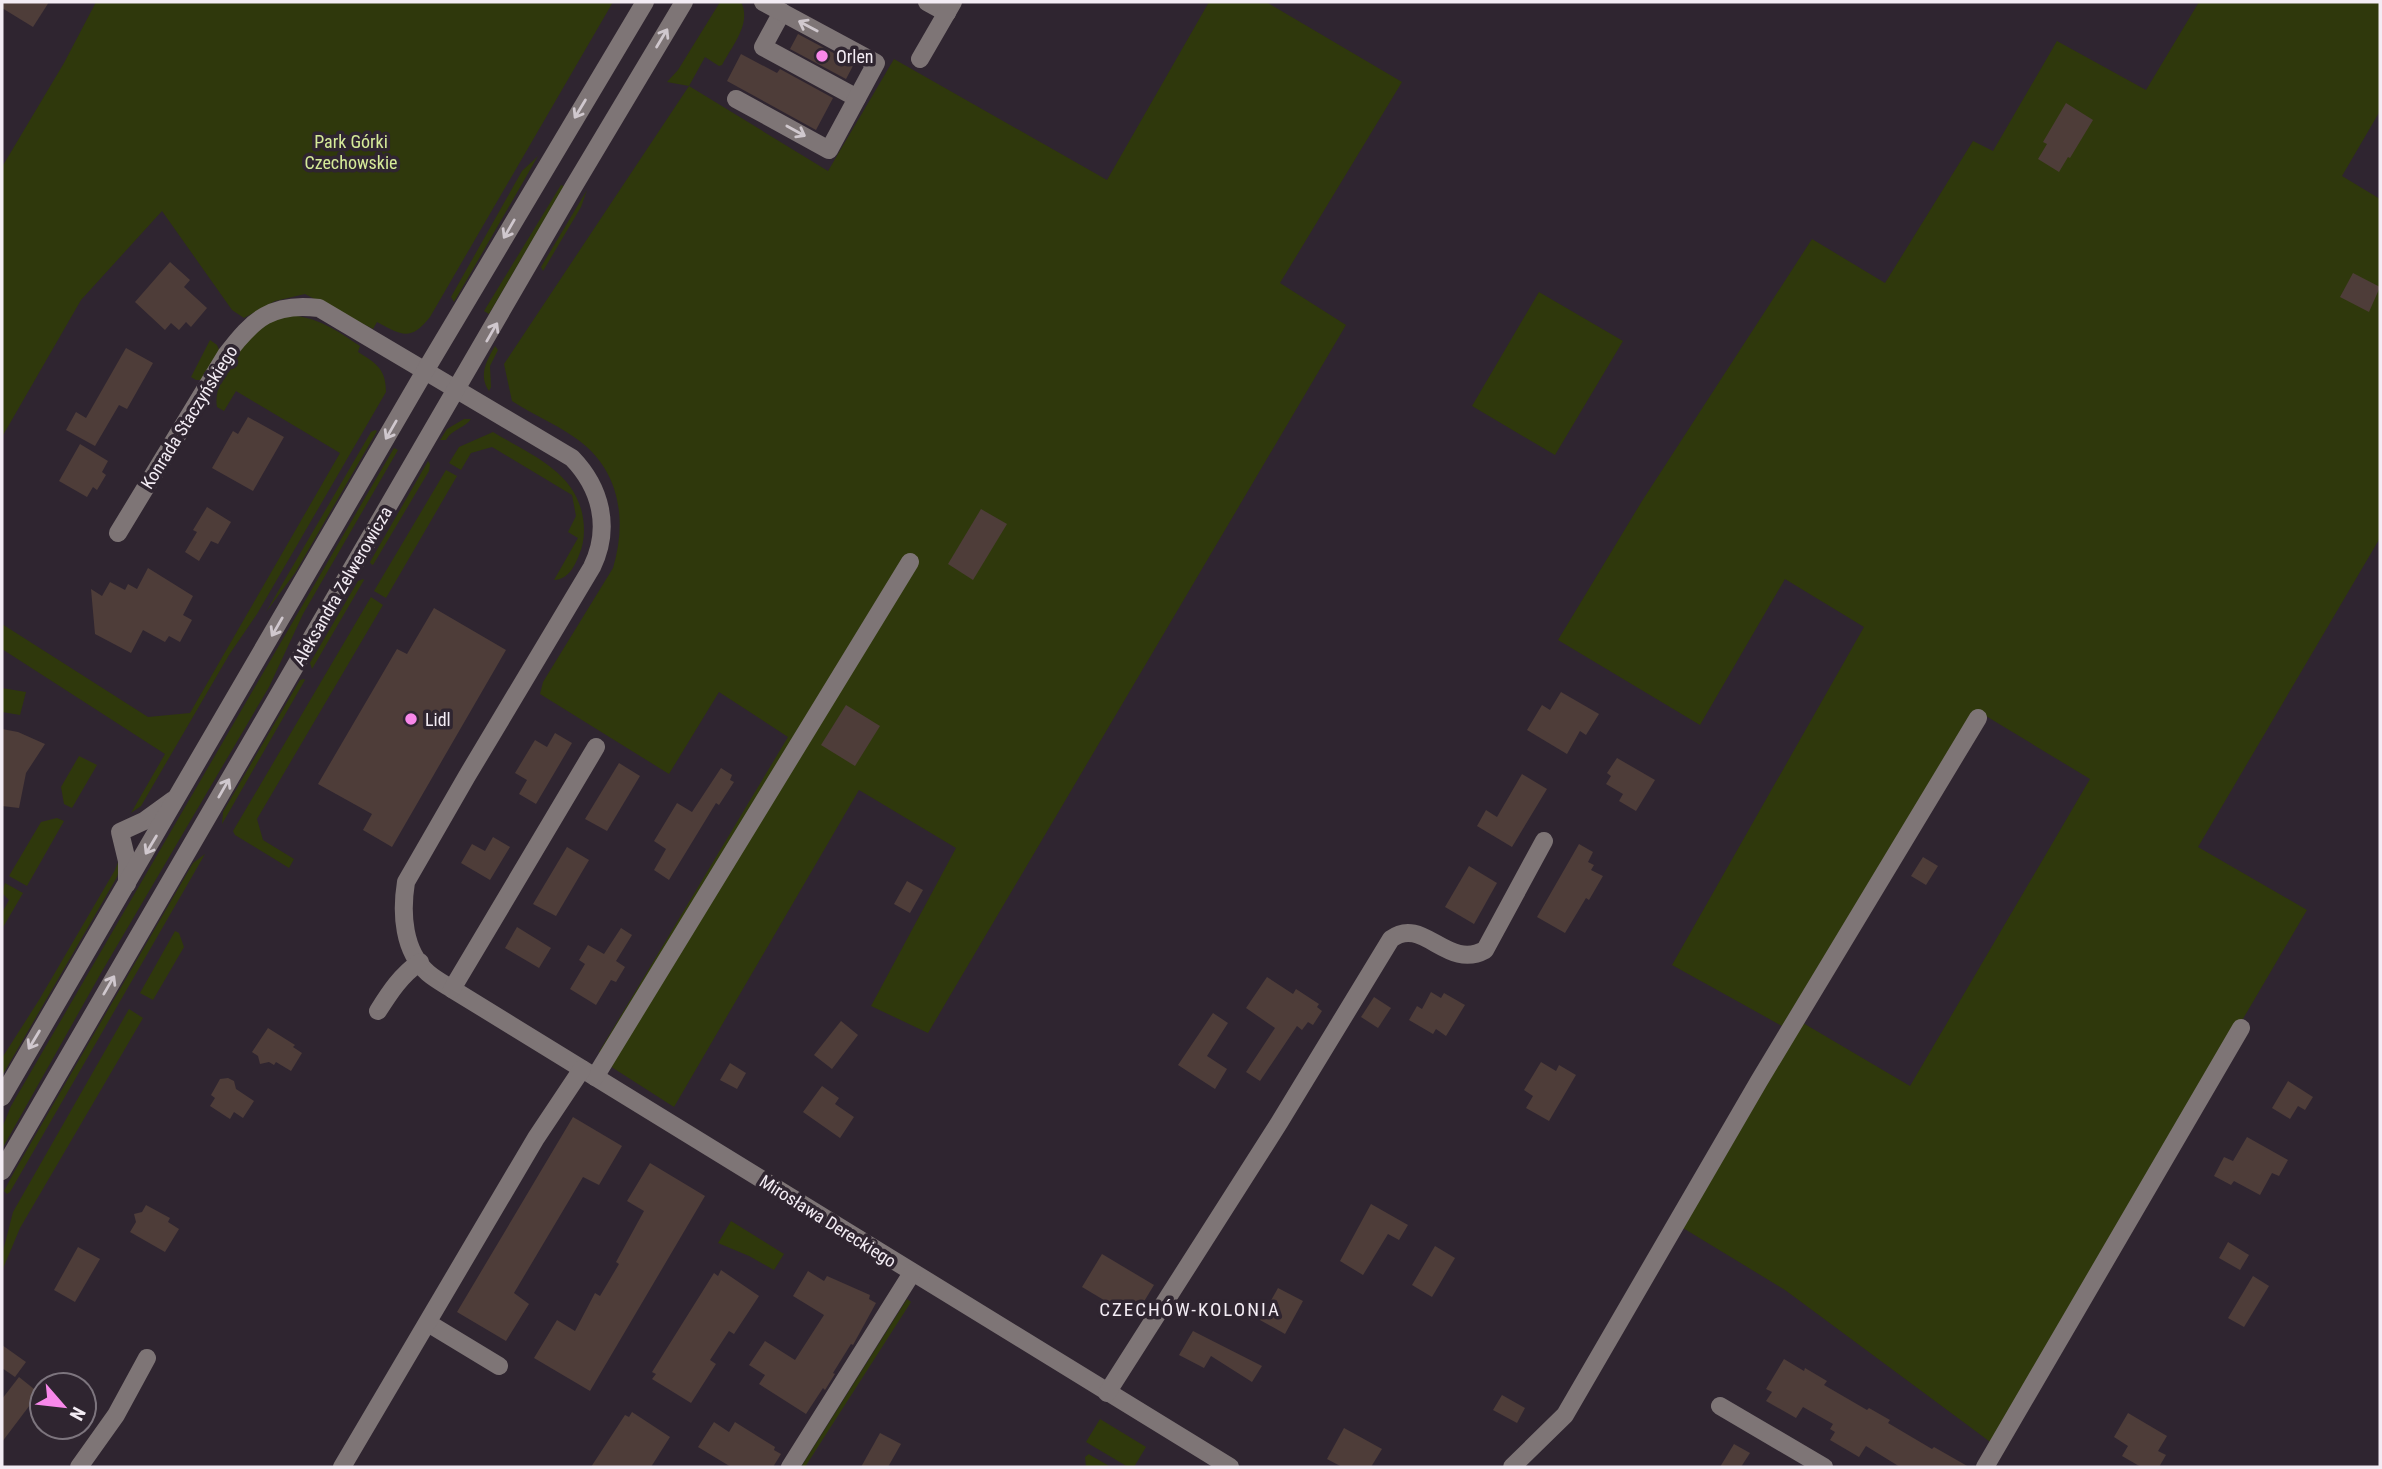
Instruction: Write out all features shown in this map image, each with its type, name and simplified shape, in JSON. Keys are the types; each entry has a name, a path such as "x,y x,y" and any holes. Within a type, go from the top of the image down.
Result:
{"street":[{"name":"Aleksandra Zelwerowicza","path":"2,1097 425,371 645,2"},
{"name":"Aleksandra Zelwerowicza","path":"2,1171 684,2"},
{"path":"736,99 830,150 876,63 763,2"},
{"path":"920,60 950,7 927,2"},
{"path":"782,12 763,47 857,97"},
{"name":"Konrada Staczyńskiego","path":"118,533 226,355 243,332 258,318 280,308 319,308 572,458 583,470 597,495 603,526 593,567 406,882 403,903 407,938 424,967"},
{"path":"342,1467 536,1138 589,1073 910,562"},
{"path":"1513,1467 1564,1415 1759,1080 1978,718"},
{"path":"452,989 596,747"},
{"path":"127,884 127,862 120,832 144,821 182,792"},
{"path":"1107,1393 1279,1123 1391,939 1399,933 1414,933 1458,955 1474,956 1485,950 1544,841"},
{"path":"378,1011 408,970 424,967"},
{"name":"Mirosława Dereckiego","path":"424,967 452,989 1230,1467"},
{"path":"1985,1467 2241,1028"},
{"path":"790,1467 912,1273"},
{"path":"428,1323 499,1366"},
{"path":"79,1467 116,1415 147,1358"},
{"path":"1720,1406 1824,1467"}],"green space":[{"name":"Park Górki Czechowskie","path":"96,2 613,2 430,317 417,330 399,333 377,322 373,329 305,294 275,301 244,318 232,310 162,211 81,300 2,437 2,167 64,63"},
{"path":"720,2 741,2 744,10 742,26 722,65 719,66 705,57 689,86 667,82 678,70"},
{"path":"1209,2 1266,2 1402,82 1280,283 1346,325 928,1033 871,1006 956,848 859,790 674,1107 613,1068 599,1052 788,737 719,692 669,774 540,694 543,682 613,568 620,531 619,512 610,478 589,449 566,432 512,401 504,364 689,86 828,171 894,59 1107,180"},
{"path":"2199,2 2380,2 2380,111 2342,176 2380,199 2380,538 2198,847 2307,910 1993,1444 1785,1290 1683,1228 1803,1023 1910,1086 2090,779 1976,710 1782,1026 1672,965 1864,627 1785,579 1700,725 1558,640 1642,501 1812,239 1885,283 1973,141 1993,151 2057,41 2146,90"},
{"path":"538,156 454,302 451,297 522,171"},
{"path":"561,185 564,186 489,314 484,311"},
{"path":"587,190 581,207 543,271 541,267"},
{"path":"1539,292 1623,341 1555,455 1472,406"},
{"path":"288,315 318,321 360,346 358,352 375,363 382,372 386,392 141,806 131,813 165,754 2,649 2,624 148,717 190,713 340,453 236,391 224,411 217,407 221,382 239,346 259,328"},
{"path":"210,340 217,345 220,352 202,380 196,380 191,377"},
{"path":"495,346 498,350 490,366 489,391 484,373"},
{"path":"464,419 471,419 446,440 440,440 447,429"},
{"path":"377,431 295,573 266,612 371,432"},
{"path":"493,432 549,466 571,488 579,502 584,523 583,542 575,564 563,578 554,580 578,538 568,532 576,516 572,495 492,447 471,453 461,470 449,463 459,447"},
{"path":"394,448 398,450 303,614 269,687 101,973 2,1149 2,1128 11,1106"},
{"path":"428,461 429,471 373,565 371,564 370,562"},
{"path":"446,470 457,476 386,598 374,591"},
{"path":"363,579 312,669 310,663 358,581"},
{"path":"371,597 383,605 257,819 263,840 294,859 289,868 235,835 233,831"},
{"path":"304,679 222,824 223,812 300,680"},
{"path":"2,688 26,692 20,715 2,712"},
{"path":"79,756 97,765 72,808 64,804 61,787"},
{"path":"57,818 64,821 27,886 9,876 41,822"},
{"path":"205,854 7,1194 4,1191 13,1174 193,863"},
{"path":"119,860 117,877 2,1076 2,1058 39,1000"},
{"path":"5,883 23,893 2,929 2,913 9,900 2,893"},
{"path":"175,931 179,933 184,947 153,1000 140,993"},
{"path":"129,1009 143,1018 20,1228 2,1271 2,1255 13,1212"},
{"path":"731,1221 784,1254 774,1270 718,1243"},
{"path":"907,1299 911,1302 805,1467 801,1467"},
{"path":"1100,1419 1146,1447 1134,1467 1128,1467 1086,1442"},
{"path":"1089,1454 1111,1467 1086,1467 1085,1457"}],"building":[{"path":"2,2 49,2 33,27 2,8"},
{"name":"Orlen","path":"798,34 854,64 846,79 790,49"},
{"path":"741,54 777,73 780,69 833,98 816,130 727,81"},
{"path":"2066,103 2093,120 2059,172 2038,159 2047,144 2043,142"},
{"path":"170,262 190,280 184,287 207,308 191,327 186,322 179,330 171,323 165,330 135,302"},
{"path":"2353,273 2380,287 2369,312 2340,297"},
{"path":"126,348 153,363 127,409 119,405 95,446 66,430 76,412 86,418"},
{"path":"248,417 284,437 253,491 212,468 233,431 238,434"},
{"path":"80,444 108,461 102,472 106,475 97,490 93,487 87,497 59,481"},
{"path":"207,507 231,522 218,544 211,541 199,561 185,552 197,532 193,530"},
{"path":"981,509 1007,524 973,580 948,564"},
{"path":"148,568 193,596 183,615 192,620 180,642 169,636 165,642 143,630 131,653 95,634 91,589 102,596 110,582 125,590 128,584 137,589"},
{"name":"Lidl","path":"434,608 506,650 392,847 363,830 372,814 318,784 397,649 407,654"},
{"path":"1561,692 1599,714 1586,735 1580,731 1567,754 1527,730 1542,705 1550,710"},
{"path":"846,705 880,726 855,766 821,745"},
{"path":"2,729 18,732 45,744 26,773 19,808 2,806"},
{"path":"555,733 572,743 536,804 519,794 527,780 515,773 535,740 547,747"},
{"path":"1617,758 1655,780 1636,811 1619,801 1623,794 1606,784 1611,776 1607,773"},
{"path":"619,763 640,776 607,831 585,819"},
{"path":"721,768 732,775 730,780 734,782 719,805 716,803 669,880 654,870 666,849 654,841 677,803 692,812"},
{"path":"1522,774 1547,789 1512,847 1477,826 1486,810 1497,817"},
{"path":"493,837 510,847 490,880 461,863 472,844 485,851"},
{"path":"1579,844 1593,852 1588,862 1594,865 1591,870 1603,876 1565,933 1537,917"},
{"path":"567,847 589,860 556,916 533,904"},
{"path":"1923,857 1938,866 1926,885 1911,876"},
{"path":"1469,866 1497,883 1474,924 1445,907"},
{"path":"907,881 923,890 910,913 894,904"},
{"path":"517,927 551,948 539,968 505,948"},
{"path":"621,928 632,935 616,961 625,967 616,982 611,980 596,1005 570,989 585,964 579,960 588,945 604,954"},
{"path":"1267,977 1293,994 1296,989 1319,1004 1317,1007 1322,1011 1313,1025 1308,1022 1302,1030 1297,1026 1260,1081 1246,1072 1275,1028 1246,1008"},
{"path":"1431,992 1441,998 1444,993 1465,1005 1446,1036 1436,1029 1433,1034 1409,1020 1417,1006 1422,1009"},
{"path":"1374,997 1391,1008 1378,1028 1361,1017"},
{"path":"1213,1013 1228,1023 1207,1056 1227,1069 1215,1089 1178,1065"},
{"path":"841,1021 858,1035 832,1069 814,1055"},
{"path":"268,1028 295,1045 293,1047 302,1053 291,1071 276,1062 274,1065 269,1062 260,1064 258,1056 252,1052"},
{"path":"1541,1062 1556,1071 1559,1065 1576,1075 1549,1121 1526,1108 1533,1096 1524,1090"},
{"path":"730,1063 746,1073 737,1089 720,1080"},
{"path":"228,1078 234,1081 236,1089 254,1101 243,1118 234,1112 230,1119 210,1106 215,1098 211,1095 220,1079"},
{"path":"2288,1081 2313,1097 2305,1110 2298,1106 2290,1119 2272,1108"},
{"path":"822,1086 839,1098 835,1104 854,1117 840,1138 803,1112"},
{"path":"573,1117 622,1146 599,1185 583,1177 514,1293 529,1304 506,1341 457,1312"},
{"path":"2247,1137 2288,1160 2279,1176 2272,1173 2260,1195 2234,1181 2231,1185 2214,1176 2224,1157 2233,1161"},
{"path":"650,1163 705,1196 590,1391 534,1358 557,1320 575,1331 595,1293 600,1296 619,1264 616,1262 644,1211 627,1201"},
{"path":"1371,1204 1408,1225 1399,1240 1388,1234 1363,1275 1340,1261"},
{"path":"146,1205 170,1218 168,1222 179,1229 165,1252 130,1232 136,1222 134,1214 142,1212"},
{"path":"2228,1242 2249,1255 2240,1270 2219,1258"},
{"path":"1435,1246 1455,1258 1432,1297 1412,1285"},
{"path":"78,1247 100,1259 75,1302 54,1290"},
{"path":"1102,1254 1154,1285 1134,1318 1082,1287"},
{"path":"721,1270 759,1296 734,1334 729,1331 710,1360 716,1364 691,1403 652,1379 656,1374 652,1372 714,1273 718,1276"},
{"path":"808,1271 824,1281 827,1276 870,1295 869,1299 876,1303 825,1390 823,1388 806,1414 759,1384 765,1375 749,1365 765,1341 795,1360 824,1315 793,1296"},
{"path":"2253,1276 2269,1286 2244,1327 2228,1318"},
{"path":"1278,1288 1303,1301 1285,1334 1260,1320"},
{"path":"1193,1331 1262,1366 1252,1382 1211,1356 1204,1368 1179,1355"},
{"path":"2,1345 26,1362 15,1377 2,1368"},
{"path":"1784,1359 1827,1381 1824,1385 1890,1420 1888,1423 1932,1449 1934,1447 1969,1467 1900,1467 1866,1446 1859,1457 1830,1440 1835,1432 1830,1429 1833,1424 1803,1407 1796,1418 1766,1401 1772,1392 1766,1389"},
{"path":"19,1377 28,1384 28,1408 2,1442 2,1399"},
{"path":"1502,1395 1525,1408 1517,1423 1493,1410"},
{"path":"632,1412 670,1437 651,1467 591,1467 625,1415 629,1417"},
{"path":"2128,1413 2167,1436 2158,1451 2166,1455 2159,1467 2141,1467 2122,1456 2128,1446 2114,1437"},
{"path":"714,1422 729,1432 735,1422 775,1447 774,1450 781,1454 773,1467 731,1467 698,1447"},
{"path":"1344,1428 1382,1449 1371,1467 1342,1467 1327,1459"},
{"path":"880,1433 901,1444 888,1467 861,1467"},
{"path":"1734,1444 1750,1453 1741,1467 1720,1467"}],"place":[{"name":"Orlen","path":"822,56"},
{"name":"Lidl","path":"411,719"}],"district":[{"name":"CZECHÓW-KOLONIA","path":"1190,1309"}]}
